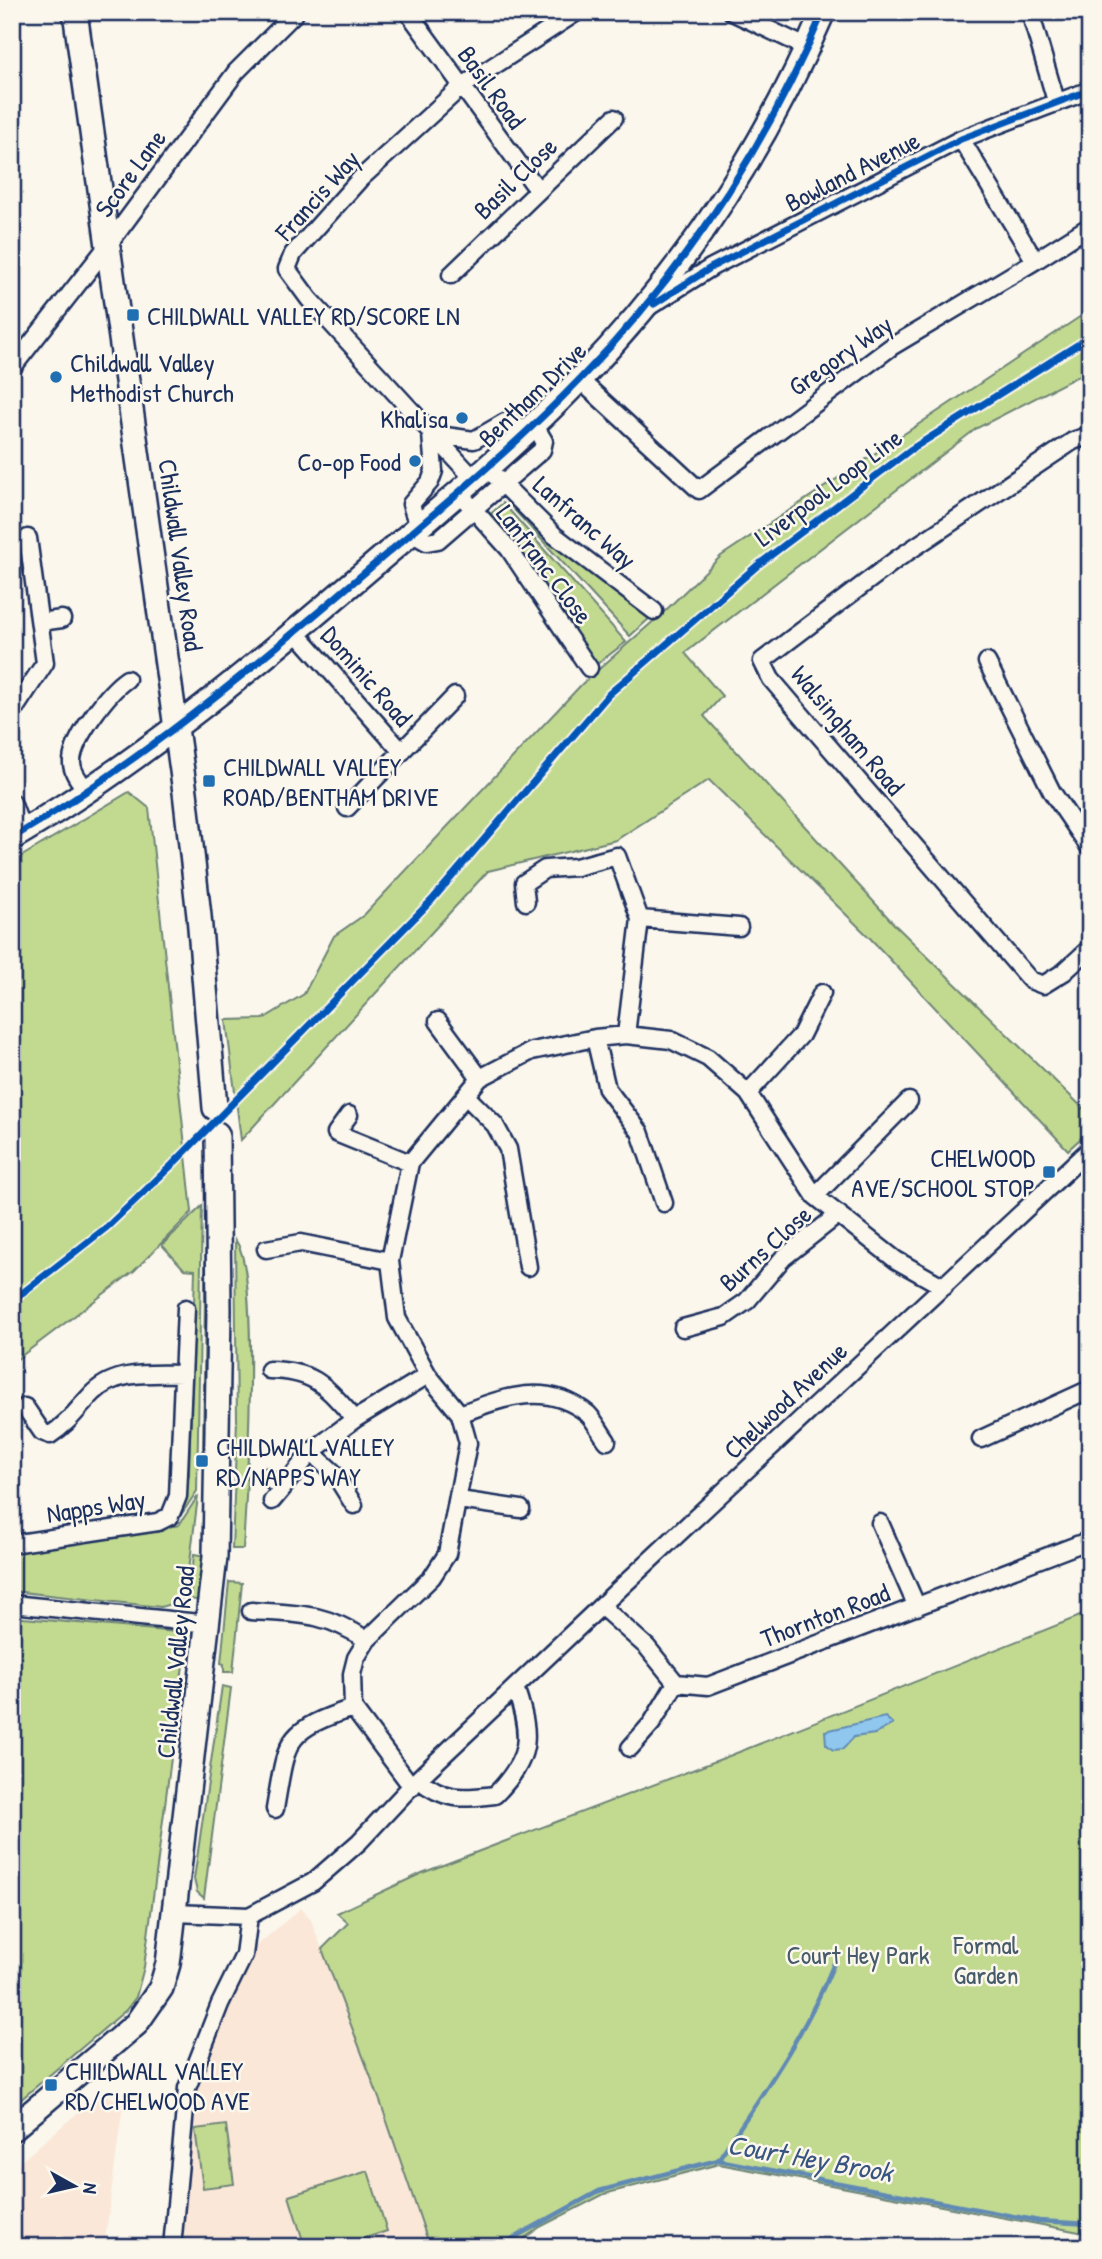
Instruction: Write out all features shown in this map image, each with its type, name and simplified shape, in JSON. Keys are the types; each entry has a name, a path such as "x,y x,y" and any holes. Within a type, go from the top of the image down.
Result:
{"main road":[{"name":"Childwall Valley Road","path":"75,12 106,248 176,724 199,916 215,1108"},
{"name":"Bentham Drive","path":"18,835 86,791 220,694 417,528 473,487 580,380 643,310 688,252 744,167 823,12"},
{"name":"Childwall Valley Road","path":"12,2129 136,2024 152,2005 168,1964 209,1624 216,1530 220,1212 217,1134"}],"street":[{"name":"Score Lane","path":"12,368 106,248 236,72 296,12"},
{"name":"Basil Road","path":"408,12 460,87 538,190"},
{"name":"Francis Way","path":"473,487 431,434 309,299 287,269 293,254 360,179 460,87 577,12"},
{"path":"732,12 807,48"},
{"path":"1030,12 1056,101"},
{"name":"Bowland Avenue","path":"643,310 712,267 961,139 1090,90"},
{"name":"Basil Close","path":"451,275 614,118"},
{"path":"961,139 1035,261 1090,226"},
{"path":"688,252 695,262 712,267"},
{"name":"Gregory Way","path":"580,380 699,490 891,346 1035,261"},
{"path":"417,528 411,504 430,482 434,471 431,434 474,440 505,422 529,429 543,446 504,483 473,487"},
{"name":"Walsingham Road","path":"1090,435 1073,441 897,559 762,661 771,678 1030,980 1043,985 1064,972 1090,948"},
{"name":"Lanfranc Way","path":"473,487 504,483 554,535 654,611"},
{"name":"Lanfranc Close","path":"473,487 509,549 589,668"},
{"path":"12,713 44,667 28,538"},
{"path":"40,622 62,619"},
{"name":"Dominic Road","path":"296,632 402,752"},
{"path":"987,662 1052,792 1090,848"},
{"path":"86,791 73,767 74,754 107,696 127,679"},
{"path":"347,808 455,696"},
{"path":"12,802 18,835"},
{"path":"526,902 524,883 545,869 576,867 617,856 632,848"},
{"path":"617,856 640,919 626,1035"},
{"path":"640,919 739,927"},
{"path":"748,1093 801,1035 822,993"},
{"path":"438,1021 480,1077"},
{"path":"516,1689 523,1712 527,1747 514,1776 495,1796 464,1799 436,1794 415,1783 353,1709 352,1674 356,1658 367,1640 432,1577 447,1554 458,1500 468,1443 460,1414 428,1375 397,1318 390,1261 410,1163 480,1077 532,1051 595,1038 626,1035 671,1040 708,1058 748,1093 815,1196 897,1260 944,1287"},
{"path":"595,1038 607,1089 640,1132 664,1203"},
{"path":"466,1096 495,1125 508,1149 528,1267"},
{"path":"815,1196 909,1101"},
{"path":"349,1115 336,1133 410,1163"},
{"name":"Chelwood Avenue","path":"175,1913 248,1916 313,1882 359,1842 415,1783 601,1606 1090,1149"},
{"name":"Burns Close","path":"683,1328 724,1317 747,1301 783,1258 839,1214"},
{"path":"266,1250 301,1242 390,1261"},
{"name":"Napps Way","path":"12,1545 158,1522 170,1516 178,1496 186,1308"},
{"path":"269,1370 306,1373 329,1390 355,1419"},
{"path":"24,1408 42,1432 50,1435 65,1426 108,1381 146,1374 183,1374"},
{"path":"267,1476 277,1495 310,1452 355,1419 428,1375"},
{"path":"981,1439 1090,1389"},
{"path":"460,1414 507,1396 554,1395 589,1415 607,1441"},
{"path":"310,1452 334,1473 354,1505"},
{"path":"458,1500 521,1509"},
{"path":"880,1523 917,1606"},
{"name":"Thornton Road","path":"676,1683 708,1686 1090,1540"},
{"path":"12,1604 209,1624"},
{"path":"601,1606 647,1647 676,1683 652,1723 630,1748"},
{"path":"251,1611 317,1616 348,1627 367,1640"},
{"path":"275,1809 286,1756 297,1733 313,1721 353,1709"},
{"path":"172,2247 181,2126 187,2088 244,1955 248,1916"}],"shaded area":[{"path":"301,1908 311,1920 380,2101 430,2247 167,2247 168,2204 191,2085 255,1947"},
{"path":"102,2092 123,2104 104,2247 12,2247 12,2169"}],"green space":[{"path":"1090,310 1090,370 977,428 685,653 722,696 704,716 894,924 1090,1115 1090,1130 1068,1150 870,938 709,780 616,840 488,871 241,1140 226,1020 263,1019 304,994 334,936 364,915 582,684 665,611 721,556"},
{"path":"511,498 651,617 630,636 507,502"},
{"path":"503,503 626,642 593,667 487,517"},
{"path":"129,792 149,808 192,1212 134,1271 12,1363 12,862"},
{"path":"209,1201 211,1454 203,1453 206,1202"},
{"path":"202,1206 197,1491 177,1521 189,1475 195,1270 184,1269 162,1245"},
{"path":"235,1240 243,1259 250,1337 249,1438 243,1549 232,1549 237,1420"},
{"path":"198,1496 186,1594 180,1601 161,1607 12,1591 12,1552 172,1522 174,1526 179,1525"},
{"path":"194,1554 206,1556 202,1601 190,1599"},
{"path":"229,1582 242,1583 233,1672 224,1672 224,1664 221,1663"},
{"name":"Court Hey Park","path":"1090,1612 1090,2234 719,2164 604,2194 540,2227 512,2247 430,2247 380,2101 322,1949 348,1923 337,1913 422,1873 729,1756"},
{"path":"12,1617 177,1632 186,1642 144,1967 136,1997 126,2010 12,2107"},
{"path":"222,1686 231,1688 204,1898 197,1892 194,1879"},
{"path":"226,2125 234,2184 203,2188 195,2129"},
{"path":"368,2171 387,2231 338,2247 305,2247 289,2196"}],"water":[{"path":"885,1717 893,1724 875,1734 854,1737 843,1749 833,1750 826,1744 825,1731"}],"waterway":[{"path":"718,2160 797,2039 835,1961"},
{"name":"Court Hey Brook","path":"497,2247 599,2191 718,2160 1039,2221 1090,2224"}],"cycle path":[{"path":"12,838 103,780 232,683 471,482 527,432 580,379 653,296 718,207 775,112 823,12"},
{"path":"654,304 712,267 961,139 1090,90"},
{"name":"Liverpool Loop Line","path":"12,1301 107,1227 172,1165 432,900 609,694 758,565 910,450 1090,337"}],"place":[{"name":"CHILDWALL VALLEY RD/SCORE LN","path":"133,315"},
{"name":"Childwall Valley Methodist Church","path":"56,377"},
{"name":"Khalisa","path":"462,418"},
{"name":"Co-op Food","path":"415,461"},
{"name":"CHILDWALL VALLEY ROAD/BENTHAM DRIVE","path":"209,781"},
{"name":"CHELWOOD AVE/SCHOOL STOP","path":"1049,1172"},
{"name":"CHILDWALL VALLEY RD/NAPPS WAY","path":"202,1461"},
{"name":"CHILDWALL VALLEY RD/CHELWOOD AVE","path":"51,2085"}],"park label":[{"name":"Formal Garden","path":"986,1959"}]}
